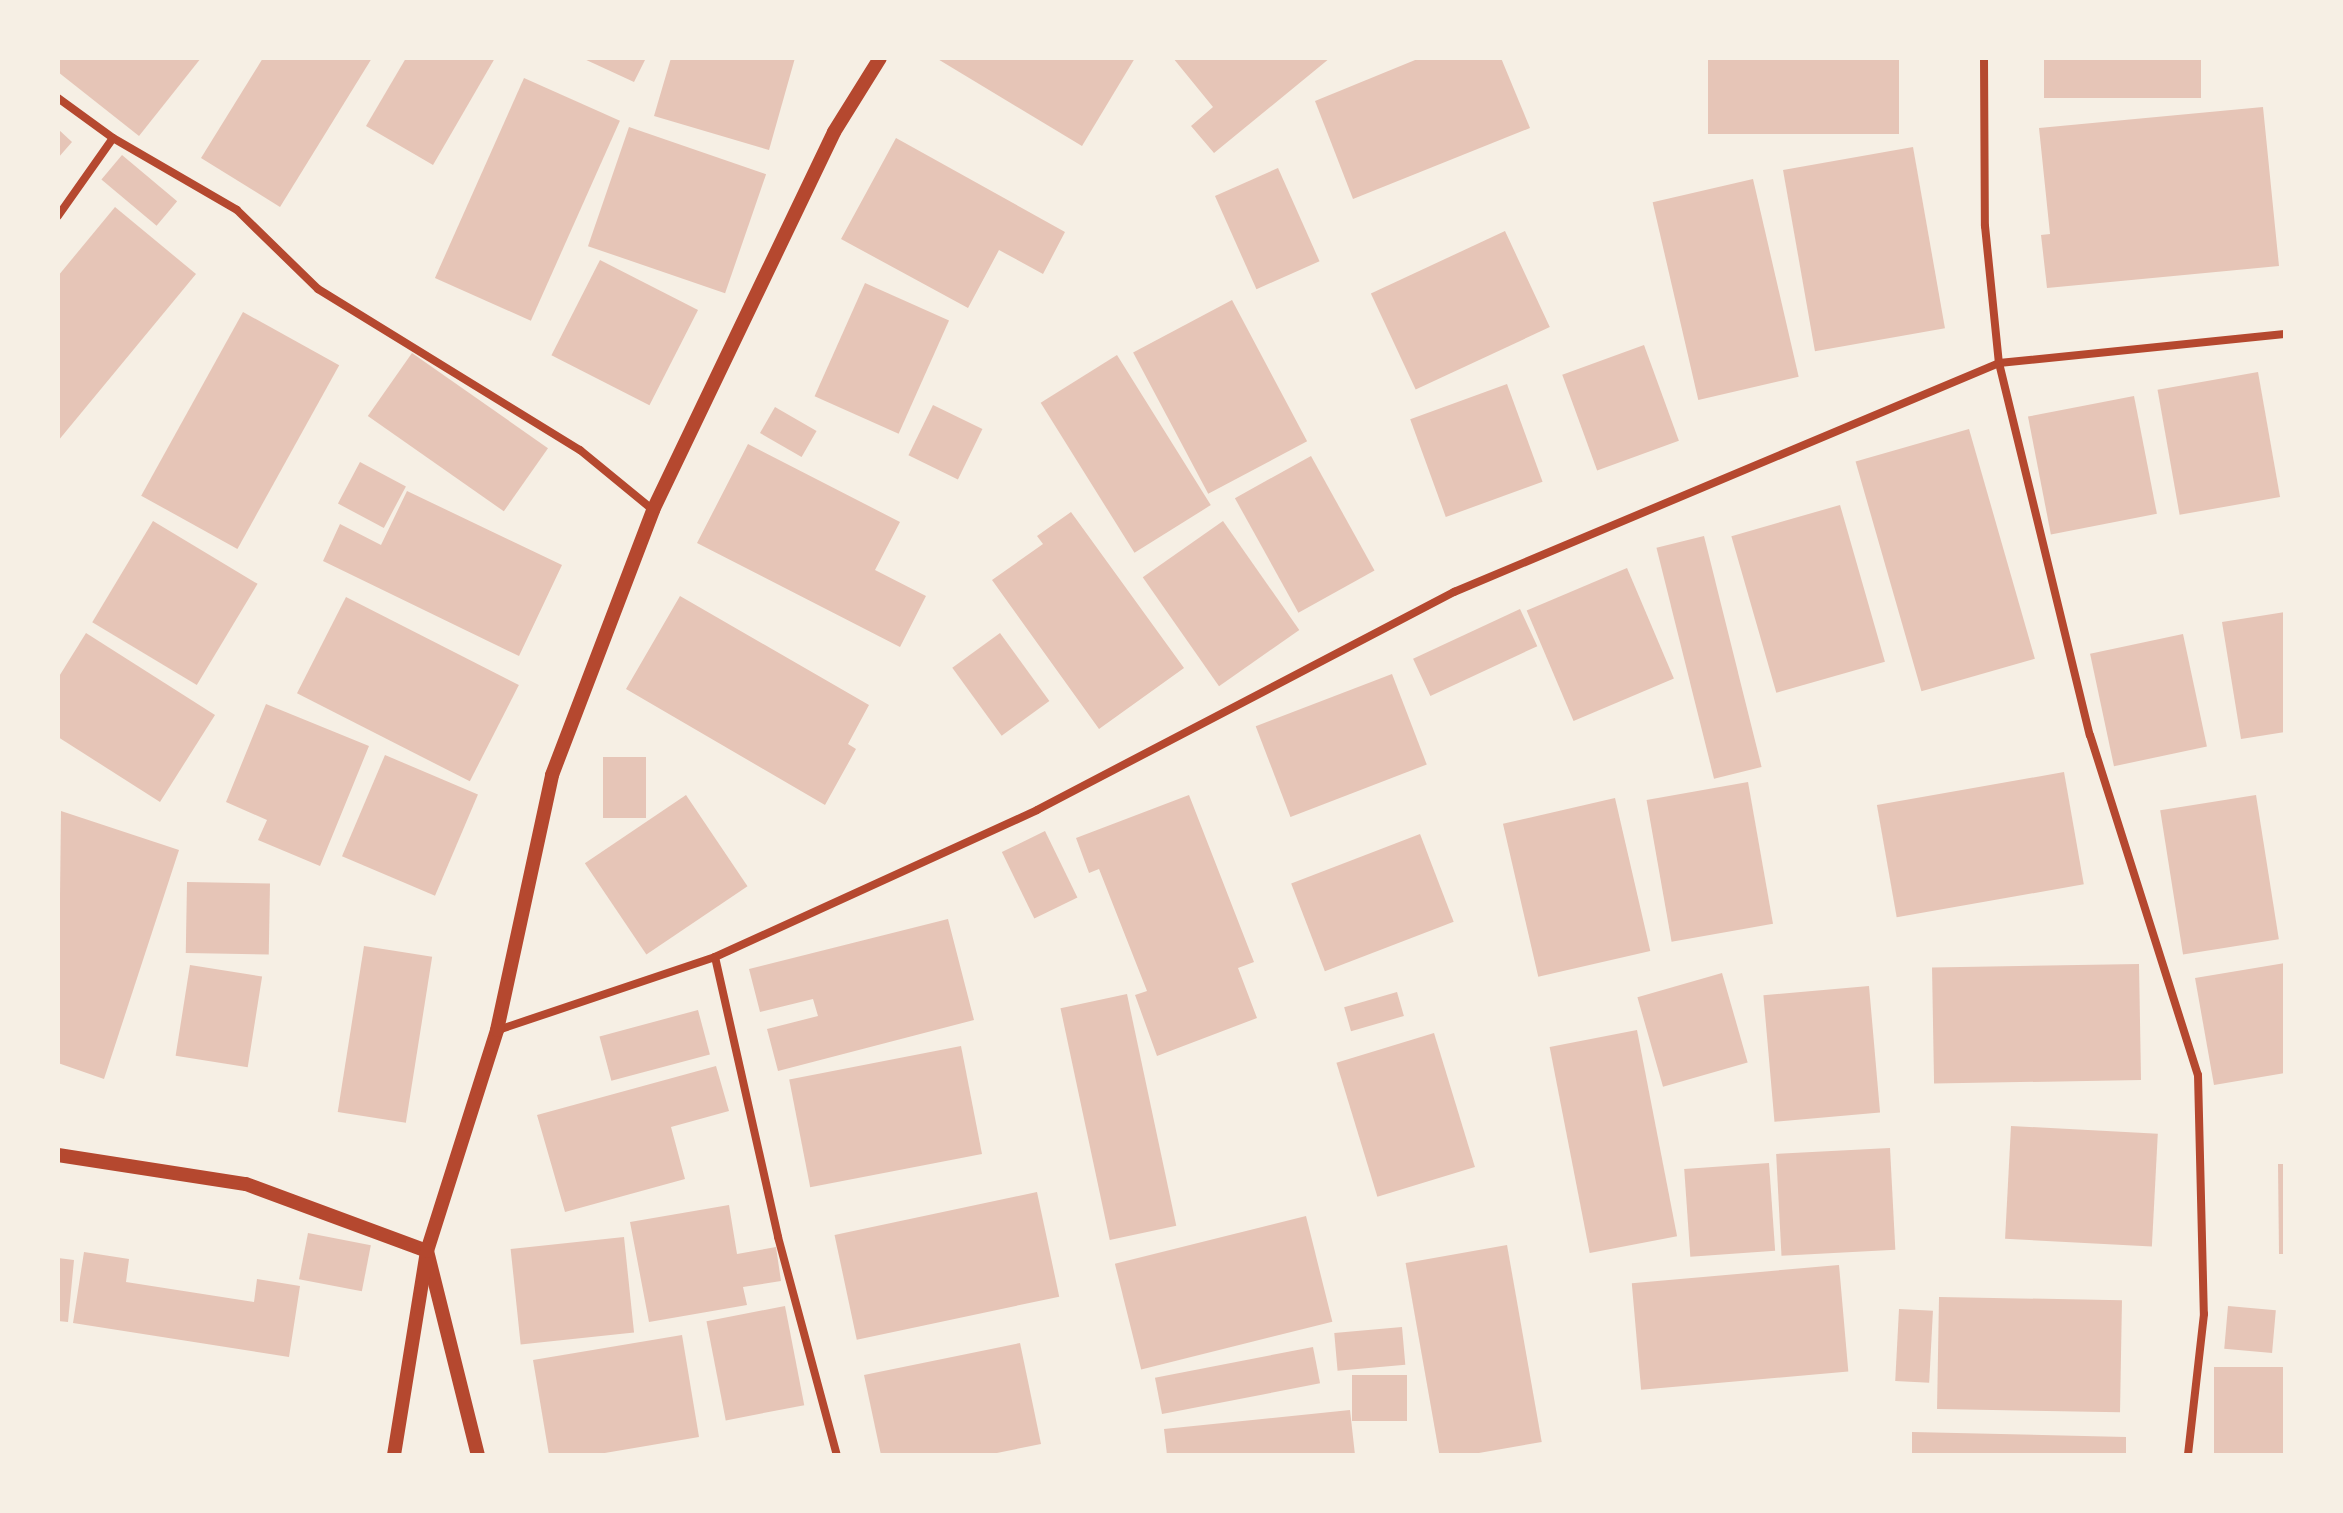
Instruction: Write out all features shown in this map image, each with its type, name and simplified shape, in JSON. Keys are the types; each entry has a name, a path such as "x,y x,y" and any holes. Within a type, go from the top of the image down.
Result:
{"street":[{"path":"394,1455 427,1251 497,1030 552,775 653,510 834,132 880,58"},
{"path":"1984,58 1985,226 1999,363 2090,735 2198,1075 2204,1314 2188,1455"},
{"path":"58,98 113,138 237,210 318,289 580,450 653,510"},
{"path":"58,216 113,138"},
{"path":"497,1030 715,957 1037,810 1454,592 1999,363 2285,334"},
{"path":"715,957 778,1237 837,1455"},
{"path":"58,1155 246,1184 427,1251"},
{"path":"427,1251 478,1455"}],"building":[{"path":"58,58 201,58 139,136 58,72"},
{"path":"263,58 372,58 280,207 201,158"},
{"path":"406,58 495,58 433,165 366,126"},
{"path":"582,58 646,58 634,82"},
{"path":"671,58 795,58 769,150 654,116"},
{"path":"936,58 1135,58 1082,146"},
{"path":"1173,58 1330,58 1214,153 1191,126 1213,107"},
{"path":"1420,58 1501,58 1530,128 1353,199 1315,101"},
{"path":"1708,58 1899,58 1899,134 1708,134"},
{"path":"2044,58 2201,58 2201,98 2044,98"},
{"path":"524,78 620,121 531,321 435,278"},
{"path":"2263,107 2279,266 2047,288 2041,235 2050,234 2039,128"},
{"path":"629,127 766,174 725,293 588,246"},
{"path":"58,129 72,142 58,158"},
{"path":"896,138 1065,232 1043,274 999,250 968,308 841,239"},
{"path":"1913,147 1945,328 1815,351 1783,170"},
{"path":"122,155 177,201 157,226 101,180"},
{"path":"1278,168 1319,261 1256,289 1215,196"},
{"path":"1753,179 1799,377 1698,400 1653,202"},
{"path":"115,207 196,274 58,441 58,276"},
{"path":"1505,231 1550,327 1416,390 1371,294"},
{"path":"600,260 698,310 649,405 551,355"},
{"path":"865,283 949,320 899,434 815,396"},
{"path":"1232,300 1307,441 1208,494 1133,353"},
{"path":"243,312 339,365 237,549 141,496"},
{"path":"1644,345 1679,441 1597,471 1562,375"},
{"path":"412,353 548,448 504,511 368,416"},
{"path":"1117,355 1211,505 1134,553 1041,403"},
{"path":"2258,372 2280,497 2180,515 2158,390"},
{"path":"1507,384 1543,482 1446,517 1410,419"},
{"path":"2134,396 2157,514 2051,534 2028,417"},
{"path":"933,405 982,429 958,479 908,455"},
{"path":"775,407 817,431 802,457 760,433"},
{"path":"1969,429 2035,659 1921,691 1856,462"},
{"path":"748,444 900,522 875,570 926,596 900,647 697,543"},
{"path":"1311,456 1375,571 1298,613 1235,498"},
{"path":"360,462 406,486 384,528 338,503"},
{"path":"407,491 562,565 519,656 323,561 340,524 381,545"},
{"path":"1840,505 1885,662 1776,693 1731,536"},
{"path":"1071,512 1184,668 1099,729 992,580 1043,544 1037,536"},
{"path":"153,521 258,584 197,685 92,622"},
{"path":"1223,521 1299,630 1219,686 1143,577"},
{"path":"1704,536 1762,767 1714,779 1656,548"},
{"path":"1627,568 1674,678 1574,721 1527,611"},
{"path":"680,596 869,705 848,744 856,749 825,805 626,689"},
{"path":"346,597 519,685 470,781 297,693"},
{"path":"1520,609 1537,646 1430,696 1413,659"},
{"path":"2285,612 2285,732 2241,739 2222,622"},
{"path":"86,633 215,715 160,802 58,737 58,678"},
{"path":"1000,633 1049,701 1002,736 952,668"},
{"path":"2183,634 2207,746 2114,766 2090,654"},
{"path":"1392,674 1427,765 1290,817 1256,726"},
{"path":"266,704 369,746 320,866 258,840 267,820 226,802"},
{"path":"385,755 478,794 435,896 342,856"},
{"path":"603,757 646,757 646,818 603,818"},
{"path":"2064,772 2084,884 1897,917 1877,805"},
{"path":"1748,782 1773,924 1672,942 1647,800"},
{"path":"686,795 748,886 646,954 585,863"},
{"path":"1189,795 1254,962 1238,968 1257,1018 1157,1056 1135,995 1147,991 1099,869 1089,873 1076,838"},
{"path":"2256,795 2279,939 2183,954 2160,810"},
{"path":"1615,798 1650,951 1538,977 1503,824"},
{"path":"61,811 179,850 104,1079 58,1063"},
{"path":"1045,831 1077,898 1034,919 1002,852"},
{"path":"1420,834 1454,922 1325,971 1291,883"},
{"path":"187,882 270,883 269,954 186,953"},
{"path":"948,919 974,1020 778,1071 767,1029 818,1016 813,999 760,1012 749,969"},
{"path":"364,946 432,957 406,1123 338,1112"},
{"path":"2285,963 2285,1073 2214,1085 2195,978"},
{"path":"2139,964 2141,1080 1934,1084 1932,968"},
{"path":"190,965 262,976 248,1067 176,1056"},
{"path":"1722,973 1748,1062 1663,1087 1637,997"},
{"path":"1869,986 1880,1113 1774,1122 1763,995"},
{"path":"1397,992 1404,1016 1351,1031 1344,1007"},
{"path":"1127,994 1176,1226 1110,1240 1060,1008"},
{"path":"698,1010 710,1054 611,1081 599,1036"},
{"path":"1637,1030 1677,1236 1590,1253 1550,1047"},
{"path":"1434,1033 1475,1167 1377,1197 1336,1063"},
{"path":"961,1046 982,1154 810,1187 789,1079"},
{"path":"716,1066 729,1111 671,1127 685,1179 565,1212 537,1115"},
{"path":"2011,1126 2158,1134 2152,1247 2005,1239"},
{"path":"1890,1148 1895,1250 1781,1256 1776,1154"},
{"path":"1769,1163 1775,1251 1690,1257 1684,1169"},
{"path":"2278,1164 2285,1164 2285,1254 2279,1254"},
{"path":"1037,1192 1059,1297 857,1340 835,1235"},
{"path":"729,1205 737,1254 776,1247 781,1281 743,1287 747,1305 649,1322 630,1222"},
{"path":"1306,1216 1332,1322 1141,1369 1115,1264"},
{"path":"308,1233 371,1245 362,1291 299,1279"},
{"path":"624,1237 634,1332 521,1344 511,1249"},
{"path":"1507,1245 1542,1442 1468,1455 1439,1455 1406,1263"},
{"path":"84,1252 129,1259 126,1282 254,1302 257,1279 300,1286 289,1357 73,1323"},
{"path":"58,1258 74,1260 68,1322 58,1321"},
{"path":"1839,1265 1848,1372 1641,1390 1632,1283"},
{"path":"1939,1297 2122,1300 2120,1412 1937,1409"},
{"path":"785,1306 804,1405 726,1420 706,1321"},
{"path":"2228,1306 2276,1310 2272,1353 2224,1349"},
{"path":"1899,1309 1933,1311 1929,1383 1895,1381"},
{"path":"1402,1327 1405,1365 1338,1371 1334,1333"},
{"path":"682,1335 699,1437 593,1455 549,1455 533,1360"},
{"path":"1020,1343 1041,1444 987,1455 881,1455 864,1375"},
{"path":"1313,1347 1320,1383 1162,1414 1155,1378"},
{"path":"2214,1367 2285,1367 2285,1455 2214,1455"},
{"path":"1352,1375 1407,1375 1407,1421 1352,1421"},
{"path":"1350,1410 1355,1455 1167,1455 1164,1429"},
{"path":"1912,1432 2126,1437 2126,1455 1912,1455"}]}
